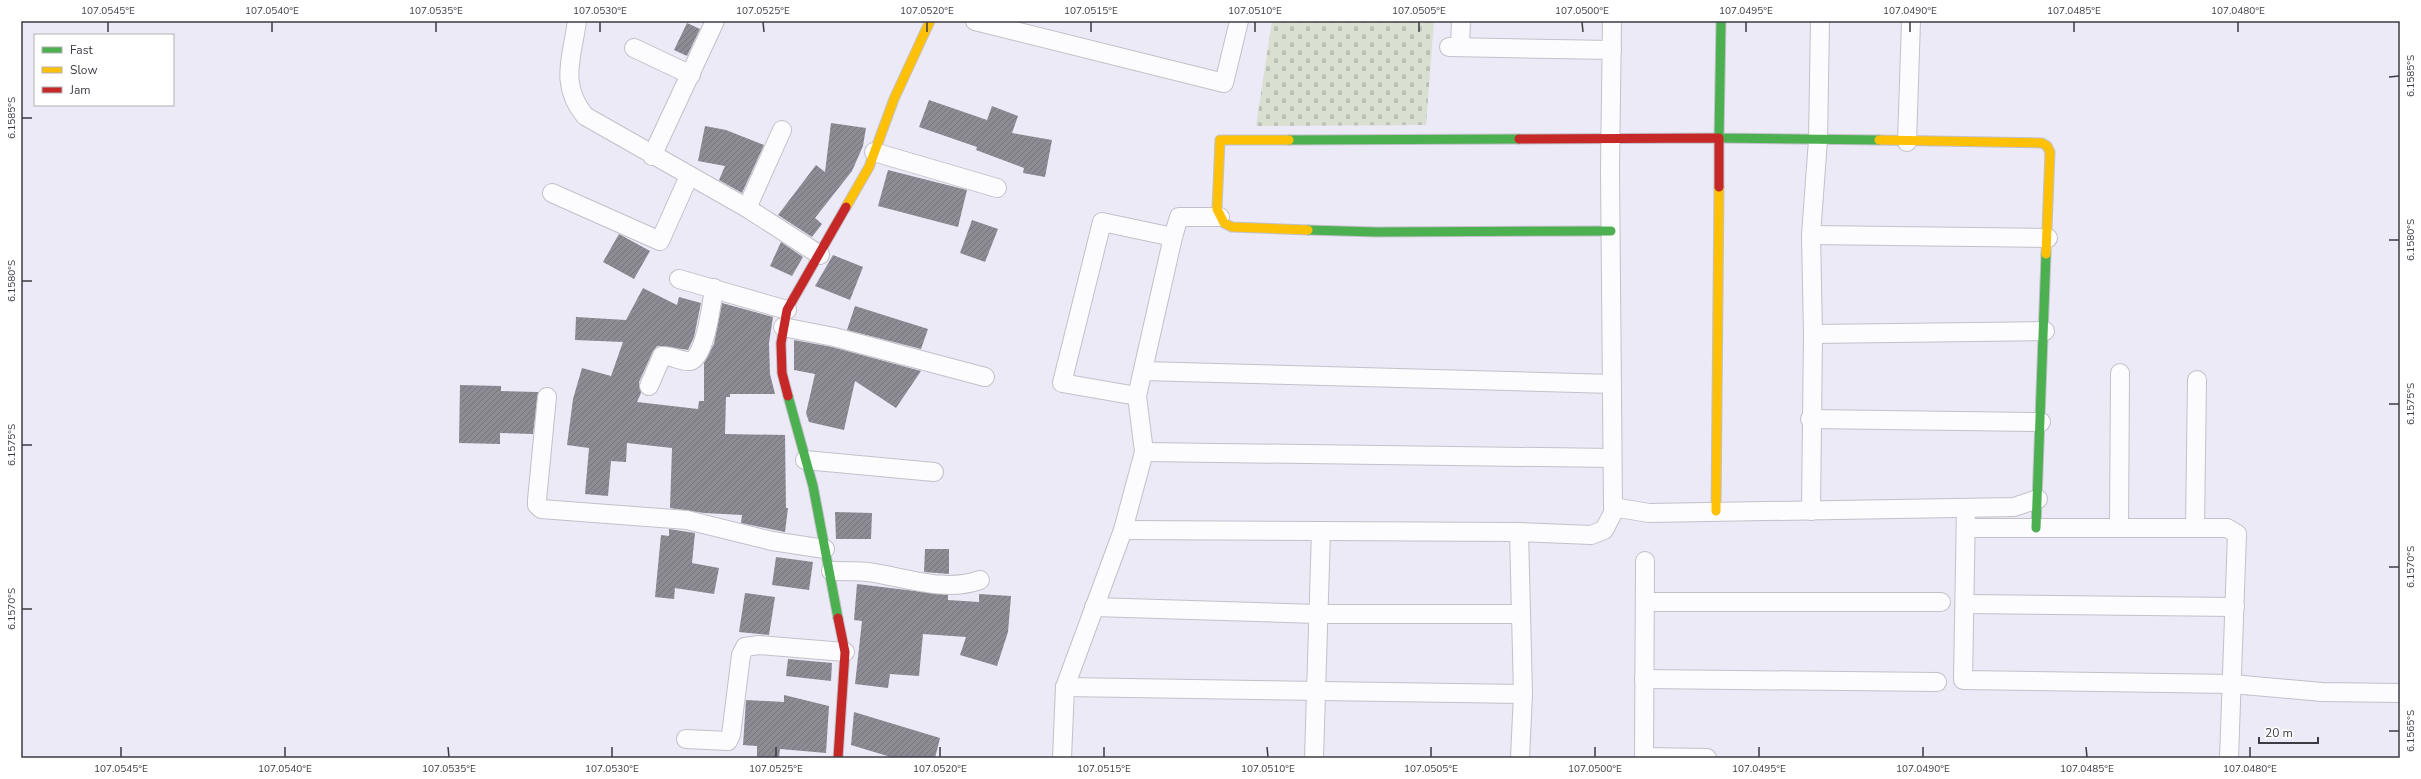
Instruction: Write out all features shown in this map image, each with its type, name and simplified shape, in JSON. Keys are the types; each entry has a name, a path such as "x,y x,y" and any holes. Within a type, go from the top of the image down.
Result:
{"street":[{"path":"577,21 568,85 577,106 592,121 747,208 820,255"},
{"path":"652,156 715,21"},
{"path":"838,758 845,652 831,571 825,549 819,514 782,373 781,357 784,327 787,310 856,192 874,152 894,99 930,21"},
{"path":"975,21 1224,83 1239,21"},
{"path":"1461,21 1455,47 1612,50"},
{"path":"1612,21 1612,504 1615,509"},
{"path":"1716,510 1721,21"},
{"path":"1811,511 1810,418 1813,334 1810,235 1818,140 1820,21"},
{"path":"1908,142 1911,21"},
{"path":"634,48 691,75"},
{"path":"747,208 782,130"},
{"path":"1611,231 1376,232 1232,227 1224,223 1217,209 1220,140 1719,138 2042,144 2047,146 2050,152 2048,238 2036,528"},
{"path":"874,152 997,188"},
{"path":"552,193 660,241 689,176"},
{"path":"1062,758 1065,686 1123,530 1144,452 1137,396 1173,237 1179,217 1220,217"},
{"path":"1137,396 1062,384 1102,222 1173,237"},
{"path":"1810,235 2048,238"},
{"path":"679,279 787,310"},
{"path":"649,386 662,356 689,361 695,358 699,353 704,341 714,288"},
{"path":"784,327 834,337 984,377"},
{"path":"1813,334 2045,331"},
{"path":"1143,371 1612,384"},
{"path":"2119,528 2120,373"},
{"path":"2195,528 2197,380"},
{"path":"547,397 537,500 537,505 541,509 687,520 772,541 825,549"},
{"path":"1810,418 2041,422"},
{"path":"1144,452 1612,458"},
{"path":"805,460 934,472"},
{"path":"1615,509 1649,513 1716,510 1811,511 2014,507 2038,499"},
{"path":"1966,508 1963,680 2232,684 2322,692 2400,693"},
{"path":"1123,530 1519,532 1591,535 1604,530 1615,509"},
{"path":"1966,528 2227,528 2237,534 2229,758"},
{"path":"1314,758 1321,531"},
{"path":"1519,532 1523,694 1520,758"},
{"path":"1645,562 1644,758 1707,758"},
{"path":"831,571 868,572 949,586 965,585 980,580"},
{"path":"1645,602 1941,602"},
{"path":"1965,604 2235,606"},
{"path":"1094,607 1318,614 1521,614"},
{"path":"686,739 722,742 728,740 731,735 741,655 746,647 759,645 845,652"},
{"path":"1644,679 1937,682"},
{"path":"1065,686 1523,694"}],"green space":[{"path":"1272,21 1434,21 1426,125 1256,126"}],"building":[{"path":"687,23 700,29 687,56 674,50"},
{"path":"929,100 987,120 992,106 1018,116 1012,133 1052,140 1045,177 1023,173 1024,168 976,150 977,147 919,127"},
{"path":"831,123 866,128 863,146 852,171 815,218 822,224 812,237 778,215 816,165 825,172"},
{"path":"705,126 726,130 764,145 742,193 719,180 725,166 698,161"},
{"path":"888,170 967,190 958,227 878,206"},
{"path":"972,220 998,229 985,262 960,253"},
{"path":"619,234 650,251 634,279 603,262"},
{"path":"781,242 803,257 792,276 770,266"},
{"path":"833,255 863,267 850,300 815,286"},
{"path":"643,288 677,305 679,297 701,303 694,337 688,350 657,346 653,351 639,382 641,393 637,402 698,409 699,401 704,401 704,363 714,344 722,303 773,317 769,343 770,374 775,394 730,394 730,397 726,397 725,434 785,435 786,508 788,508 785,532 741,523 742,515 704,513 670,508 672,448 627,443 626,462 611,461 608,496 585,494 589,448 567,445 573,399 582,368 611,376 623,342 575,340 576,317 626,320"},
{"path":"855,306 928,329 921,349 847,330"},
{"path":"794,340 832,347 921,371 896,408 855,381 844,430 809,422 806,413 815,374 794,370"},
{"path":"460,385 501,386 501,391 538,392 533,434 500,433 500,444 459,443"},
{"path":"835,512 872,513 871,539 836,539"},
{"path":"669,529 695,533 692,563 719,568 714,594 675,588 674,599 655,597 661,535 669,536"},
{"path":"925,549 949,549 949,574 924,572"},
{"path":"776,557 813,562 809,590 772,585"},
{"path":"857,584 948,595 948,600 979,602 979,594 1011,596 1008,632 997,666 960,655 966,637 923,634 919,676 890,674 888,688 855,684 862,621 854,620"},
{"path":"745,593 775,597 769,635 739,632"},
{"path":"788,659 832,663 831,681 786,676"},
{"path":"784,695 829,706 826,753 780,749 779,758 757,758 757,746 743,745 746,700 784,702"},
{"path":"854,712 940,738 935,758 894,758 851,745"}],"traffic: fast":[{"path":"1721,21 1719,138 1879,140"},
{"path":"1289,140 1519,139"},
{"path":"1308,230 1376,232 1611,231"},
{"path":"2036,528 2046,254"},
{"path":"788,396 813,486 838,618"}],"traffic: slow":[{"path":"846,207 869,167 894,99 930,21"},
{"path":"1289,140 1220,140 1217,209 1224,223 1232,227 1308,230"},
{"path":"1879,140 2042,143 2047,146 2050,152 2046,254"},
{"path":"1716,511 1719,187"}],"traffic: jam":[{"path":"1519,139 1719,138 1719,187"},
{"path":"788,396 782,373 781,343 787,310 846,207"},
{"path":"838,618 845,652 838,758"}]}
